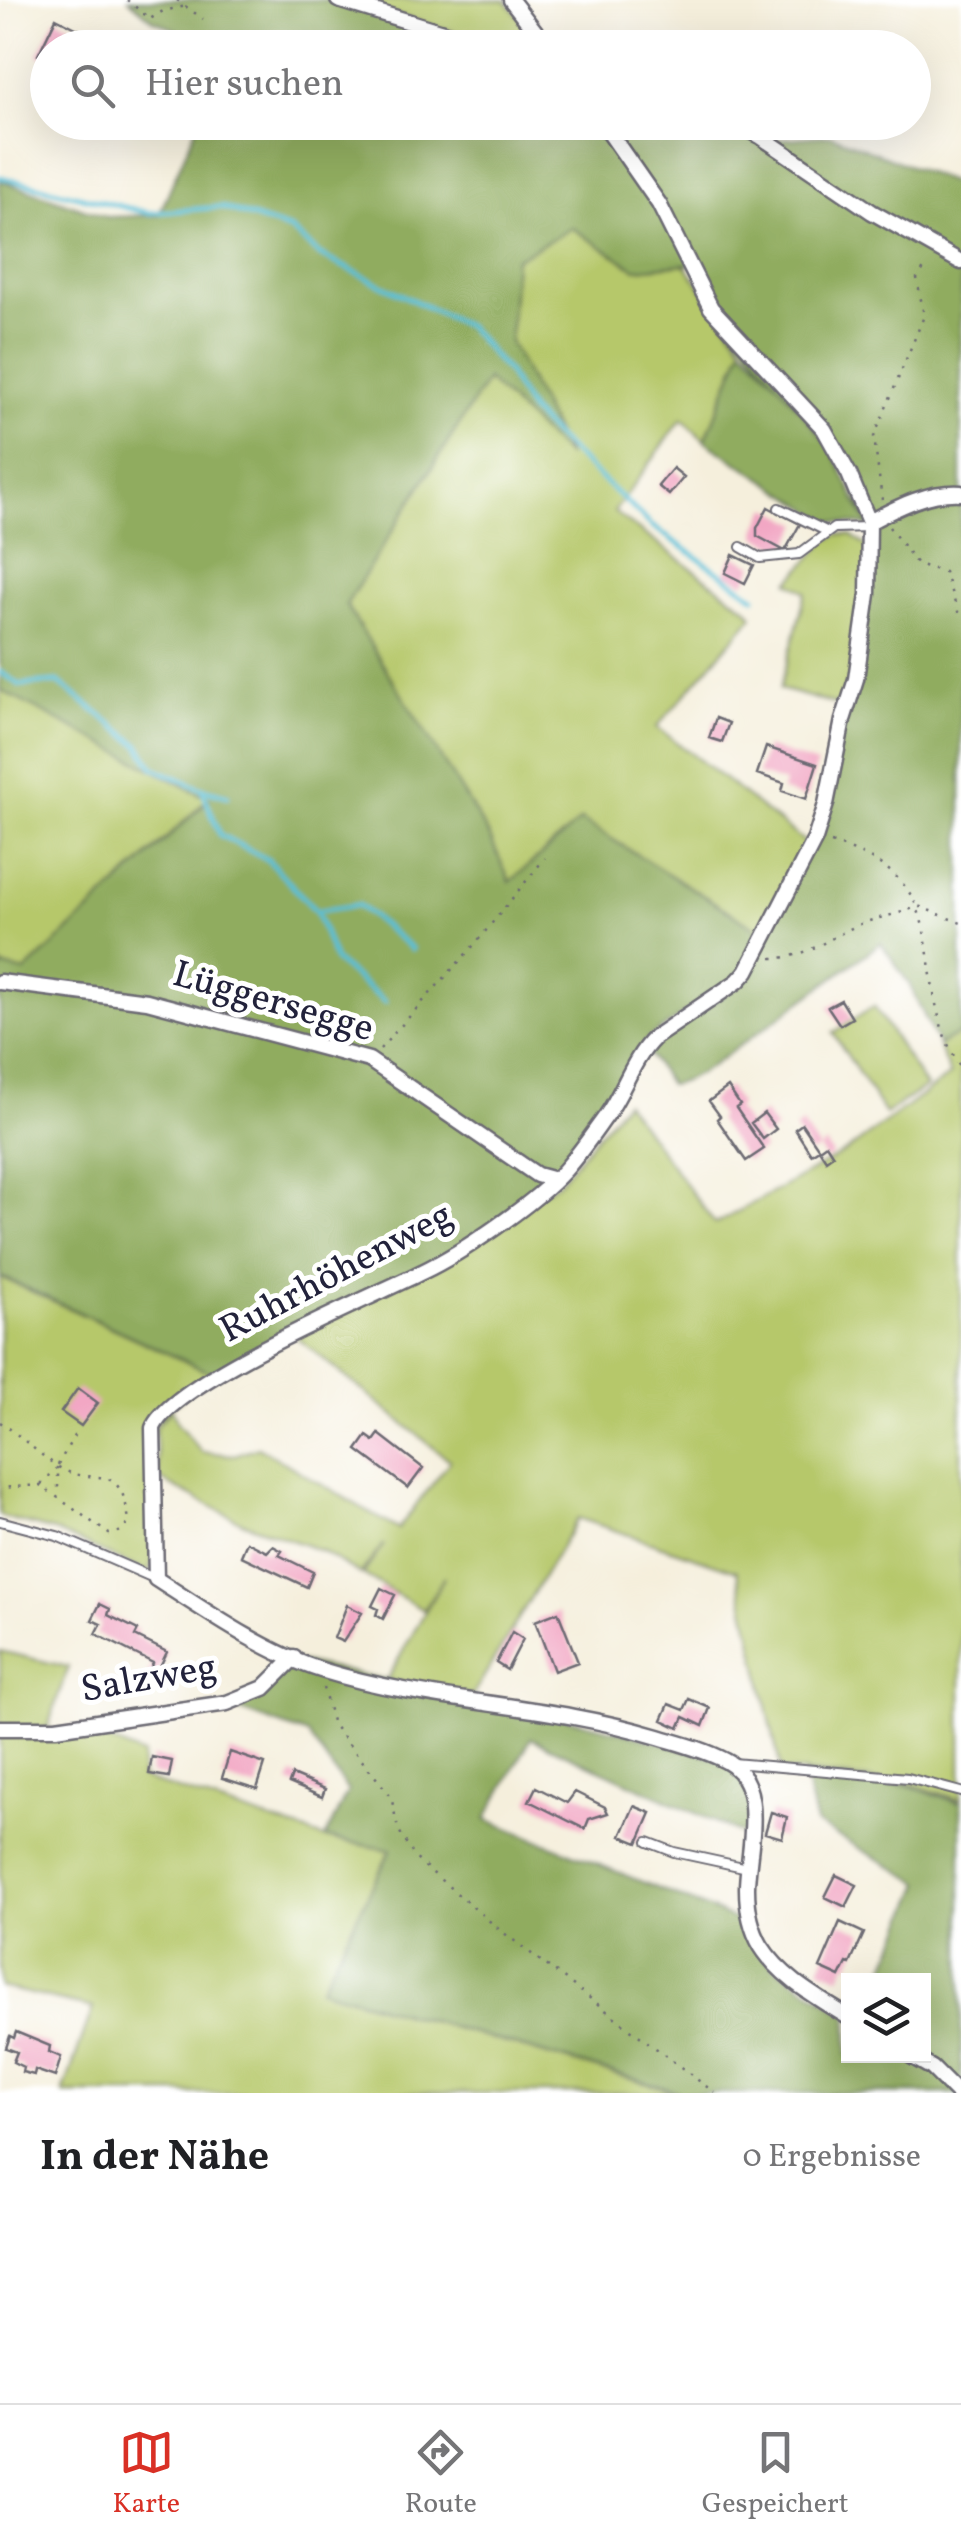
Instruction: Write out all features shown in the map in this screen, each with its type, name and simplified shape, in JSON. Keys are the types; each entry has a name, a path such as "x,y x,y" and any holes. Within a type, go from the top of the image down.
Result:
{"street":[{"path":"338,0 436,30"},
{"path":"511,0 534,30"},
{"name":"Ruhrhöhenweg","path":"156,1579 153,1428 158,1418 231,1366 428,1270 494,1228 555,1180 610,1112 643,1049 738,981 757,954 815,838 826,804 842,720 856,680 868,594 869,524 849,474 824,429 711,308 658,204 614,140"},
{"path":"766,140 872,212 961,262"},
{"path":"869,524 884,514 940,493 961,493"},
{"name":"Lüggersegge","path":"0,982 147,1002 370,1060 537,1175 555,1180"},
{"path":"156,1579 214,1616 318,1669 378,1685 604,1721 731,1763 753,1808 749,1912 761,1946 792,1980 841,2012"},
{"name":"Salzweg","path":"0,1728 56,1728 227,1703 264,1688 294,1658"},
{"path":"923,2063 957,2093"}],"lane":[{"path":"778,508 828,532"},
{"path":"742,547 760,558 799,554 834,528 869,524"},
{"path":"0,1521 57,1536 156,1579"},
{"path":"731,1763 908,1778 961,1792"},
{"path":"648,1842 674,1852 748,1868"}],"path":[{"path":"127,0 150,19 186,6"},
{"path":"177,0 203,19"},
{"path":"938,250 917,278 924,316 874,437 884,514 917,564 944,572 961,620"},
{"path":"815,838 874,861 902,880 918,906 944,1035 961,1069"},
{"path":"370,1060 475,944 545,858"},
{"path":"757,954 775,959 798,956 866,922 892,918 918,906 961,923"},
{"path":"0,1422 58,1467 112,1479 119,1488 128,1521 123,1531 109,1534 40,1485 0,1488"},
{"path":"40,1485 58,1467 77,1430"},
{"path":"58,1467 58,1497"},
{"path":"318,1669 333,1725 391,1796 398,1828 415,1858 500,1930 715,2093"}],"green space":[{"path":"129,0 332,0 425,30 176,30 153,20"},
{"path":"344,0 505,0 531,30 447,30"},
{"path":"191,140 844,140 961,186 961,1033 938,1045 909,984 881,943 689,1079 669,1085 648,1053 654,1043 742,982 828,805 873,544 851,473 714,305 694,263 636,269 572,228 515,259 510,342 568,457 487,380 346,605 489,835 510,882 581,820 762,932 738,978 648,1038 622,1087 559,1172 493,1224 426,1268 211,1373 0,1276 0,966 25,972 209,799 0,690 0,180 107,217 159,215"},
{"path":"572,228 636,269 685,264 743,347 705,441 682,419 614,512 753,616 657,727 809,845 762,932 581,820 510,882 488,835 345,604 487,379 566,454 510,343 515,259"},
{"path":"743,347 823,431 868,526 828,521 705,441"},
{"path":"839,534 851,535 868,547 851,680 842,706 780,689 806,592 789,582 826,541"},
{"path":"0,689 209,798 25,972 0,966"},
{"path":"874,1006 926,1087 885,1114 833,1033"},
{"path":"961,1033 961,1800 910,1784 781,1770 737,1571 578,1518 473,1695 385,1683 445,1576 423,1610 363,1574 384,1544 360,1574 321,1551 242,1522 159,1479 155,1427 172,1409 178,1424 202,1452 234,1455 258,1447 398,1529 450,1461 296,1337 558,1183 625,1102 715,1224 844,1153 950,1075 938,1045"},
{"path":"0,1277 211,1373 150,1426 153,1558 149,1573 57,1532 0,1516"},
{"path":"0,1651 68,1667 48,1727 0,1726"},
{"path":"296,1661 580,1722 749,1768 752,1839 531,1738 486,1819 749,1925 772,1965 841,2010 841,2063 931,2063 931,1973 883,1973 921,1883 816,1824 804,1774 911,1786 961,1803 961,2093 682,2093 320,1989 391,1850 325,1838 348,1791 308,1735 230,1707"},
{"path":"82,1729 143,1755 141,1778 325,1838 391,1850 320,1989 679,2093 63,2093 93,2008 0,1987 0,1731"}],"building":[{"path":"56,18 80,30 50,30"},
{"path":"673,468 684,477 669,495 658,486"},
{"path":"768,507 800,524 785,551 757,536"},
{"path":"733,555 754,565 745,583 725,573"},
{"path":"716,718 729,723 722,742 709,738"},
{"path":"766,747 817,764 806,799 782,791 784,783 757,774"},
{"path":"841,1000 852,1018 840,1025 828,1007"},
{"path":"728,1087 740,1105 736,1108 764,1149 746,1161 709,1101"},
{"path":"764,1113 776,1129 763,1139 751,1123"},
{"path":"802,1124 819,1149 811,1154 795,1129"},
{"path":"826,1144 833,1155 826,1160 819,1149"},
{"path":"78,1388 98,1403 81,1426 61,1412"},
{"path":"379,1434 423,1468 408,1488 357,1450 367,1436 374,1441"},
{"path":"247,1542 267,1552 273,1546 282,1551 279,1555 313,1572 307,1587 241,1556"},
{"path":"381,1588 395,1595 383,1619 372,1606"},
{"path":"100,1604 110,1609 108,1615 138,1630 135,1636 167,1652 152,1683 145,1680 153,1663 96,1634 101,1624 92,1620"},
{"path":"347,1605 362,1613 343,1642 334,1638"},
{"path":"558,1612 578,1662 554,1671 535,1621"},
{"path":"512,1632 523,1639 507,1670 496,1663"},
{"path":"689,1699 710,1708 703,1726 684,1717 679,1728 662,1720 669,1704 684,1710"},
{"path":"230,1752 265,1764 257,1789 222,1778"},
{"path":"152,1757 172,1761 169,1777 149,1774"},
{"path":"292,1775 325,1789 322,1797 289,1783"},
{"path":"536,1787 567,1803 575,1792 605,1807 608,1813 589,1819 585,1829 529,1801"},
{"path":"634,1806 651,1813 638,1843 621,1836"},
{"path":"771,1812 787,1817 782,1838 765,1833"},
{"path":"836,1875 857,1885 846,1907 825,1897"},
{"path":"840,1922 864,1933 840,1977 820,1968"},
{"path":"16,2032 50,2046 49,2052 61,2057 55,2077 35,2070 34,2075 22,2072 23,2067 13,2062 17,2052 6,2048"}],"waterway":[{"path":"0,177 149,213 221,207 291,230 320,255 468,327 508,373 530,411 560,441 652,526 755,597"},
{"path":"0,672 20,685 58,682 139,745 154,768 202,789 220,835 268,860 316,911 335,961 385,1002"},
{"path":"202,789 228,796"},
{"path":"316,911 358,905 412,949"}]}
